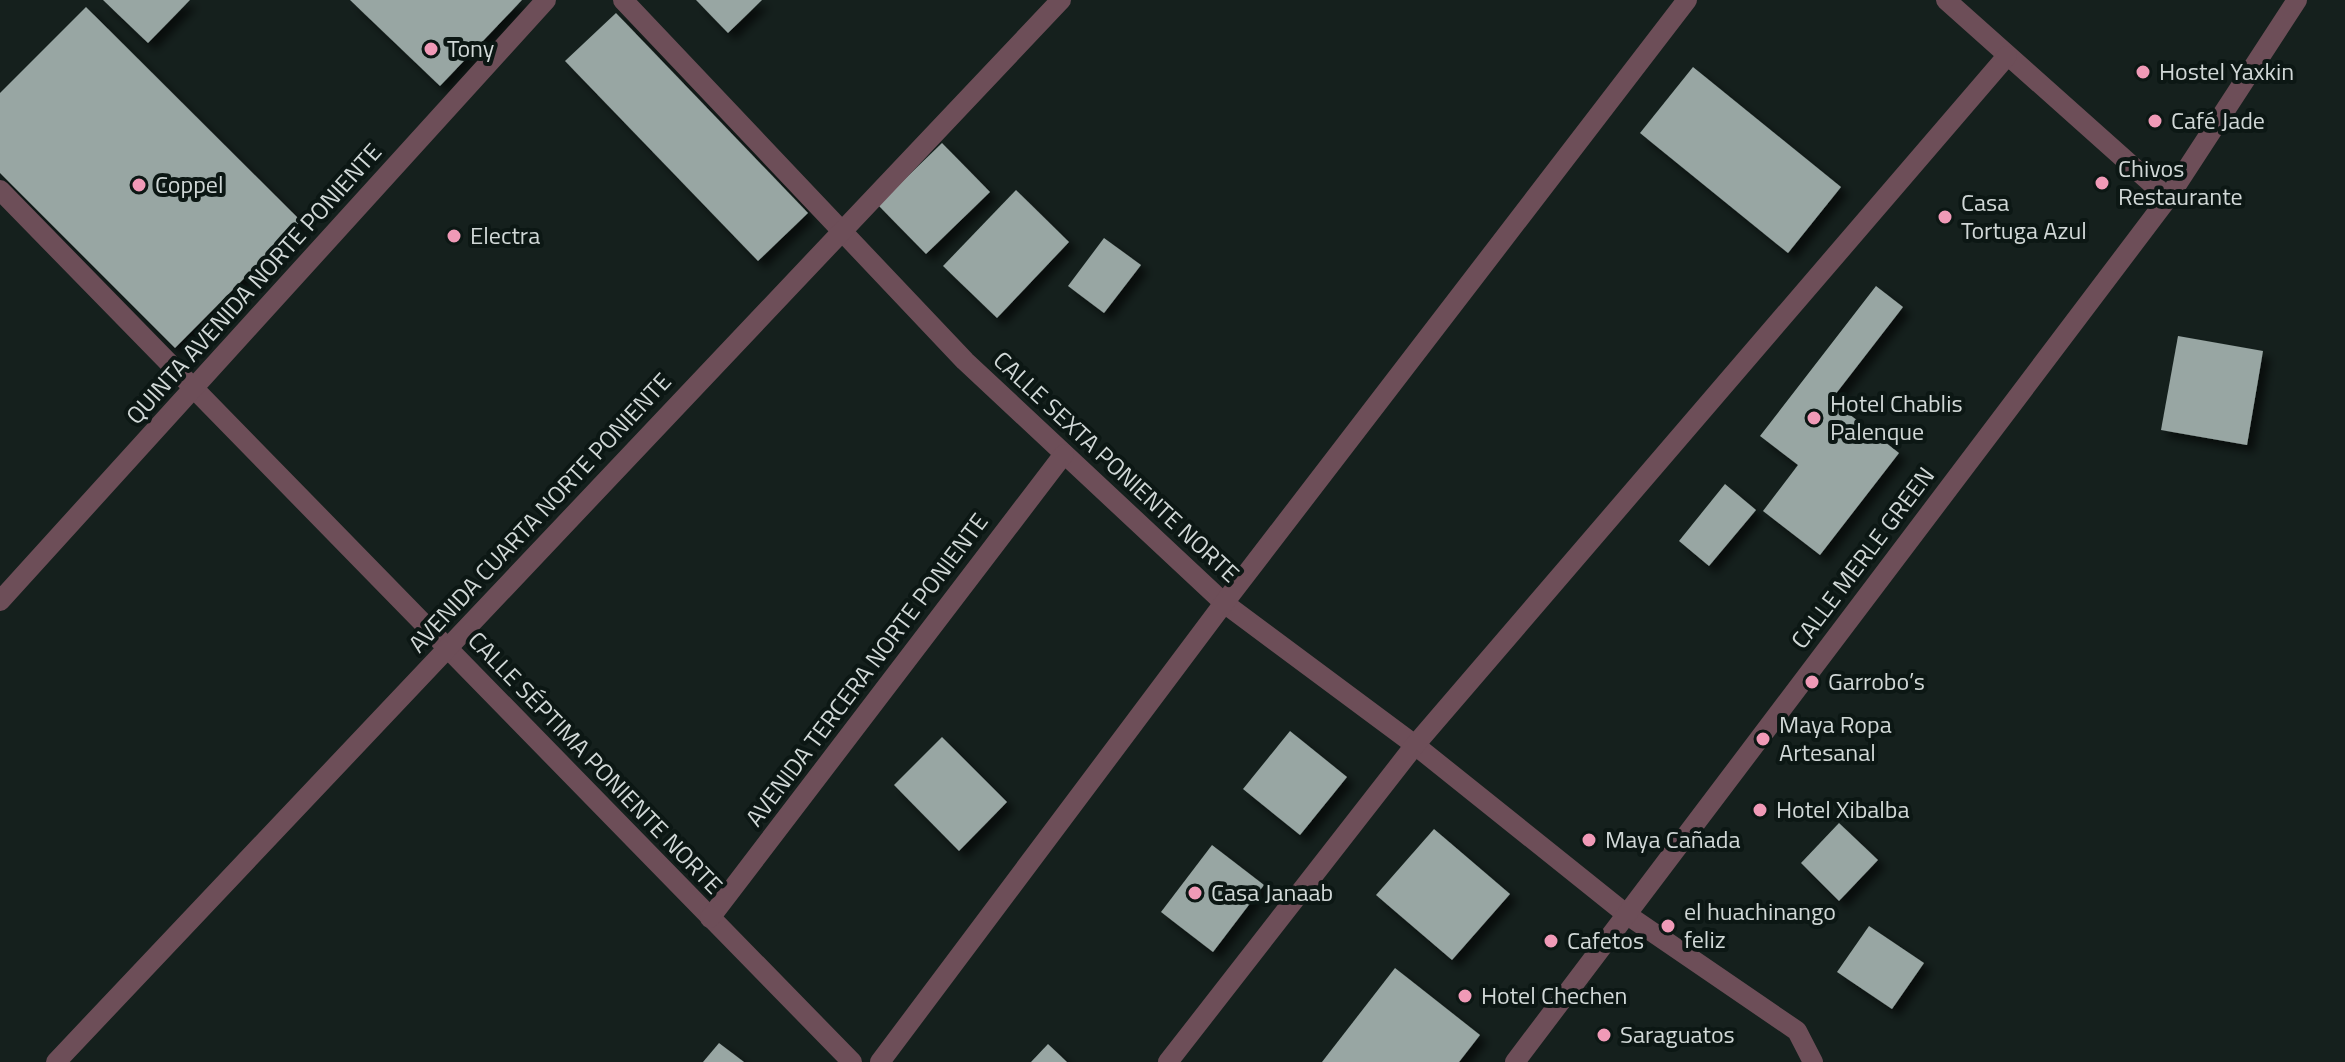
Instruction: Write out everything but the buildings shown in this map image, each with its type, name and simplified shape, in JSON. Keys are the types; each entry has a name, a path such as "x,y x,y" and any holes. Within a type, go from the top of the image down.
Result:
{"street":[{"name":"QUINTA AVENIDA NORTE PONIENTE","path":"0,601 546,0"},
{"name":"CALLE SEXTA PONIENTE NORTE","path":"623,0 965,361 1224,603 1415,745 1626,914 1797,1031 1813,1062"},
{"name":"AVENIDA CUARTA NORTE PONIENTE","path":"56,1062 1061,0"},
{"path":"880,1062 1224,603 1687,0"},
{"path":"1946,0 2168,198"},
{"name":"CALLE MERLE GREEN","path":"1515,1062 2168,198 2297,0"},
{"path":"1168,1062 1415,745 2007,56"},
{"name":"CALLE SÉPTIMA PONIENTE NORTE","path":"0,190 852,1062"},
{"name":"AVENIDA TERCERA NORTE PONIENTE","path":"710,918 1064,454"}],"place":[{"name":"Tony","path":"431,49"},
{"name":"Hostel Yaxkin","path":"2143,72"},
{"name":"Café Jade","path":"2155,121"},
{"name":"Chivos Restaurante","path":"2102,183"},
{"name":"Coppel","path":"139,185"},
{"name":"Casa Tortuga Azul","path":"1945,217"},
{"name":"Electra","path":"454,236"},
{"name":"Hotel Chablis Palenque","path":"1814,418"},
{"name":"Garrobo’s","path":"1812,682"},
{"name":"Maya Ropa Artesanal","path":"1763,739"},
{"name":"Hotel Xibalba","path":"1760,810"},
{"name":"Maya Cañada","path":"1589,840"},
{"name":"Casa Janaab","path":"1195,893"},
{"name":"el huachinango feliz","path":"1668,926"},
{"name":"Cafetos","path":"1551,941"},
{"name":"Hotel Chechen","path":"1465,996"},
{"name":"Saraguatos","path":"1604,1035"}]}
